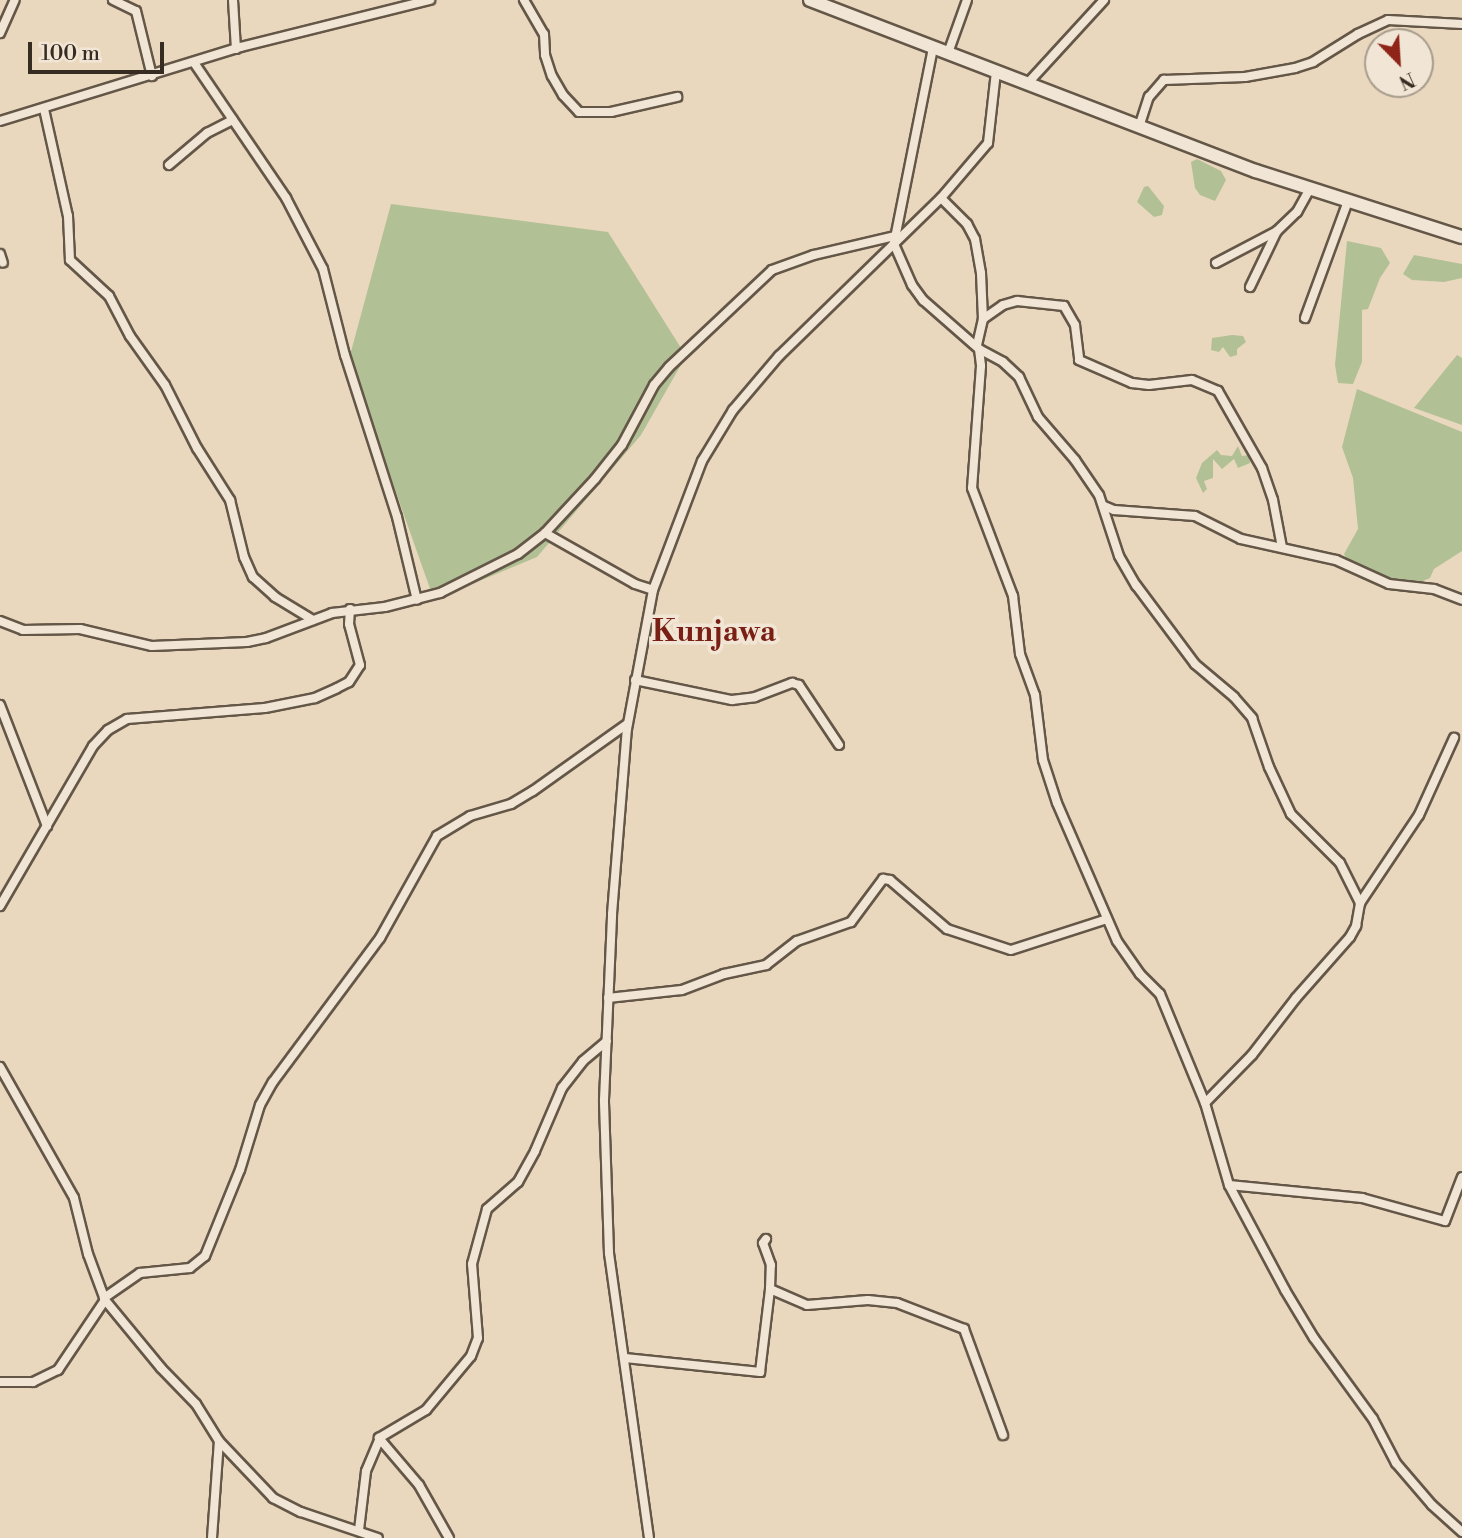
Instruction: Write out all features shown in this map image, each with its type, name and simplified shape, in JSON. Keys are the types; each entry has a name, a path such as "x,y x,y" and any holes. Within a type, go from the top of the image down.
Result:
{"main road":[{"path":"810,0 1139,127 1310,189 1462,237"}],"street":[{"path":"0,33 15,0"},
{"path":"113,0 136,11 152,76"},
{"path":"233,0 236,49"},
{"path":"2,117 44,109 236,49 429,0"},
{"path":"524,0 544,34 545,55 552,76 563,95 579,112 611,112 677,97"},
{"path":"948,53 967,0"},
{"path":"1027,84 1104,0"},
{"path":"1139,127 1149,97 1164,80 1245,77 1295,68 1312,62 1358,34 1388,20 1462,24"},
{"path":"933,48 916,147 894,240 912,285 923,300 978,347 1003,362 1019,377 1038,417 1075,460 1104,506 1119,556 1136,585 1195,664 1247,710 1257,727 1269,767 1294,818 1340,863 1360,903"},
{"path":"195,64 286,198 323,269 345,355 397,517 417,600"},
{"path":"649,1538 609,1253 604,1100 608,998 628,724 653,590 702,461 733,410 779,356 894,240 941,198 989,141 996,72"},
{"path":"44,109 68,216 70,260 109,296 130,336 165,385 197,448 230,500 244,556 253,577 275,597 313,620"},
{"path":"169,165 207,133 233,120"},
{"path":"1216,262 1277,231 1297,212 1310,189"},
{"path":"941,198 967,224 975,239 981,273 983,319 978,347 981,366 971,488 1013,596 1020,654 1035,695 1043,760 1057,803 1086,864 1107,919 1140,974 1160,993 1205,1103 1229,1185 1306,1326 1373,1419 1396,1463 1432,1505 1462,1532"},
{"path":"1305,318 1348,201"},
{"path":"1251,287 1277,231"},
{"path":"0,621 23,630 80,629 152,646 247,642 350,609 385,607 417,600 474,578 518,554 544,533 595,479 622,445 654,385 668,367 772,270 814,255 894,240"},
{"path":"983,319 1003,305 1017,301 1064,306 1075,325 1076,355 1081,361 1132,383 1149,385 1192,380 1218,391 1262,468 1273,500 1282,547"},
{"path":"1104,506 1114,510 1195,516 1241,539 1336,560 1398,587 1434,589 1462,600"},
{"path":"544,533 635,584 653,590"},
{"path":"0,906 93,746 116,723 127,719 265,708 315,698 349,682 360,665 349,624 350,609"},
{"path":"635,680 732,700 755,697 792,683 799,685 839,745"},
{"path":"0,705 47,826"},
{"path":"0,1382 33,1382 58,1370 105,1299 140,1273 190,1268 205,1256 240,1170 260,1105 273,1082 380,938 437,836 470,816 511,804 628,724"},
{"path":"1205,1103 1252,1055 1296,998 1350,937 1356,926 1360,903 1419,815 1454,738"},
{"path":"608,998 682,990 724,974 766,965 797,941 850,922 883,879 890,880 947,929 974,941 1011,950 1107,919"},
{"path":"359,1530 366,1471 381,1435 426,1410 471,1356 478,1338 472,1264 487,1209 518,1182 535,1151 562,1088 583,1061 607,1041"},
{"path":"0,1067 74,1198 105,1299 161,1368 196,1404 219,1441 273,1498 301,1512 378,1538"},
{"path":"1229,1185 1362,1198 1445,1221 1462,1177"},
{"path":"625,1358 760,1372 771,1289 771,1265 763,1243 765,1239"},
{"path":"771,1289 807,1305 868,1300 897,1303 964,1329 1003,1434"},
{"path":"212,1538 219,1441"},
{"path":"379,1441 419,1485 449,1538"}],"green space":[{"path":"1197,159 1221,171 1226,180 1215,201 1200,195 1195,188 1191,162"},
{"path":"1148,186 1164,206 1162,215 1154,217 1137,202 1144,187"},
{"path":"391,204 608,232 686,356 641,435 537,557 434,600 349,359"},
{"path":"1347,241 1381,248 1390,263 1380,278 1368,309 1362,310 1362,362 1353,384 1338,383 1335,365"},
{"path":"1414,255 1462,264 1462,278 1444,282 1412,280 1403,274"},
{"path":"1243,336 1246,342 1237,349 1237,355 1230,357 1223,347 1219,352 1211,350 1212,338"},
{"path":"1457,355 1462,358 1462,425 1414,408"},
{"path":"1357,389 1462,432 1462,551 1434,569 1430,578 1416,584 1395,582 1349,563 1344,554 1358,529 1353,478 1342,447"},
{"path":"1238,446 1242,456 1249,455 1250,463 1238,468 1234,459 1222,469 1213,459 1213,478 1204,481 1207,489 1203,493 1196,478 1202,463 1217,450 1221,455 1232,456"}],"district":[{"name":"Kunjawa","path":"714,632"}]}
